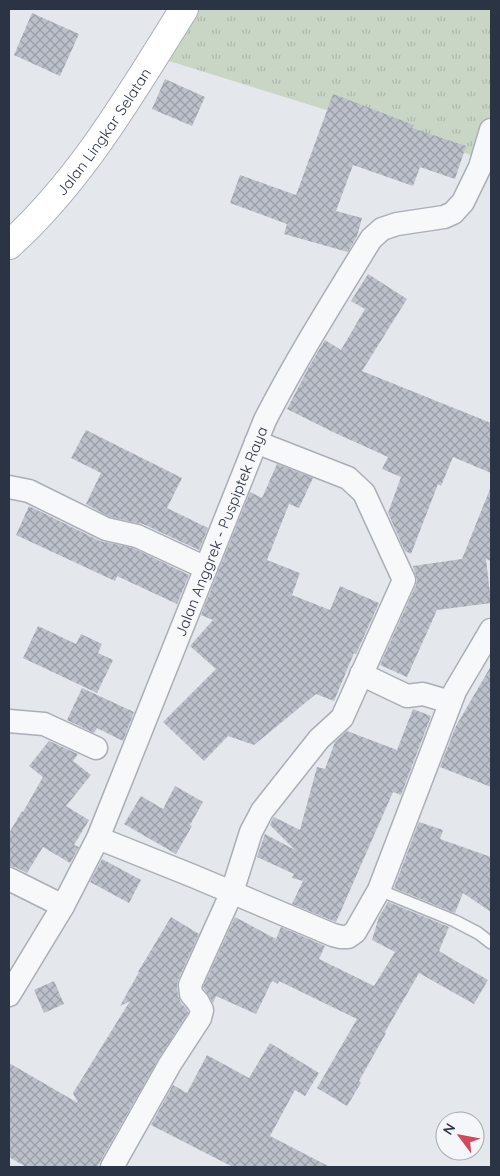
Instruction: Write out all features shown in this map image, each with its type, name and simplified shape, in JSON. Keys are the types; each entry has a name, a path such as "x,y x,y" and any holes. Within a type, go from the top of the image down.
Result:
{"main road":[{"name":"Jalan Lingkar Selatan","path":"9,245 53,201 94,147 133,90 184,9"}],"street":[{"name":"Jalan Anggrek - Puspiptek Raya","path":"9,995 63,906 98,838 265,420 287,377 371,239 382,229 397,224 444,217 453,213 464,202 480,166 491,130"},
{"path":"112,1167 170,1064 200,1018 202,1010 191,994 190,985 232,892 251,832 262,810 319,739 342,718 404,580 364,493 348,478 256,442"},
{"path":"9,487 29,491 106,529 137,536 206,568"},
{"path":"98,838 333,935 348,937 355,932 379,890 450,702 491,630"},
{"path":"361,674 407,696 423,694 450,702"},
{"path":"9,721 44,724 96,748"},
{"path":"9,879 63,906"}],"lane":[{"path":"379,890 462,925 478,933 491,943"}],"green space":[{"path":"196,9 491,9 491,141 484,159 166,60"}],"building":[{"path":"32,13 79,34 60,76 14,55"},
{"path":"165,79 205,97 192,126 152,109"},
{"path":"333,94 414,125 412,128 466,146 455,179 420,167 413,186 353,165 336,211 362,218 357,236 348,252 284,234 287,224 230,203 240,175 296,195"},
{"path":"368,274 407,299 362,371 491,423 491,473 453,457 441,486 438,484 411,554 405,551 388,513 401,477 382,469 388,457 287,409 325,340 341,350 365,309 351,301"},
{"path":"86,430 182,478 167,508 208,528 199,550 143,524 110,517 86,504 101,473 71,458"},
{"path":"277,464 313,478 299,508 289,504 267,560 300,573 292,595 330,610 340,586 379,603 356,654 354,653 334,701 316,694 254,745 228,736 204,761 163,722 216,669 190,646 213,620 201,615 250,492 262,498"},
{"path":"490,489 491,561 486,559 491,603 437,610 407,677 380,665 416,585 417,580 413,566 462,559"},
{"path":"29,506 100,541 133,548 189,575 177,604 117,576 115,581 16,535"},
{"path":"38,626 76,644 81,634 102,644 98,653 113,660 97,693 23,658"},
{"path":"491,666 491,787 440,767 456,726"},
{"path":"82,688 134,712 123,741 97,728 94,733 67,720"},
{"path":"413,709 431,716 401,795 393,792 336,922 292,904 303,881 292,878 294,874 257,857 265,834 295,850 270,825 273,818 300,830 317,767 325,769 335,742 347,731 397,750"},
{"path":"49,741 78,754 73,761 91,775 66,806 89,820 74,845 79,847 70,863 43,847 27,873 9,866 9,833 43,777 29,766"},
{"path":"175,786 203,802 176,854 124,824 141,796 163,809"},
{"path":"419,822 443,830 440,839 491,857 491,912 463,893 455,913 394,888"},
{"path":"102,859 141,880 129,903 90,882"},
{"path":"388,902 449,927 439,951 488,980 474,1004 419,973 385,1032 359,1081 361,1083 347,1106 317,1088 357,1019 279,981 278,984 272,981 256,1014 216,996 213,1003 203,987 235,917 276,939 281,927 325,946 319,959 374,986 395,952 372,940 379,917"},
{"path":"171,917 199,934 177,986 178,996 188,1013 159,1058 97,1167 26,1167 9,1157 9,1063 78,1103 73,1093 130,1001 120,1006"},
{"path":"54,981 64,1004 44,1013 34,990"},
{"path":"270,1043 319,1073 305,1096 295,1090 270,1136 330,1167 233,1167 151,1125 173,1085 187,1093 207,1055 249,1078"}]}
